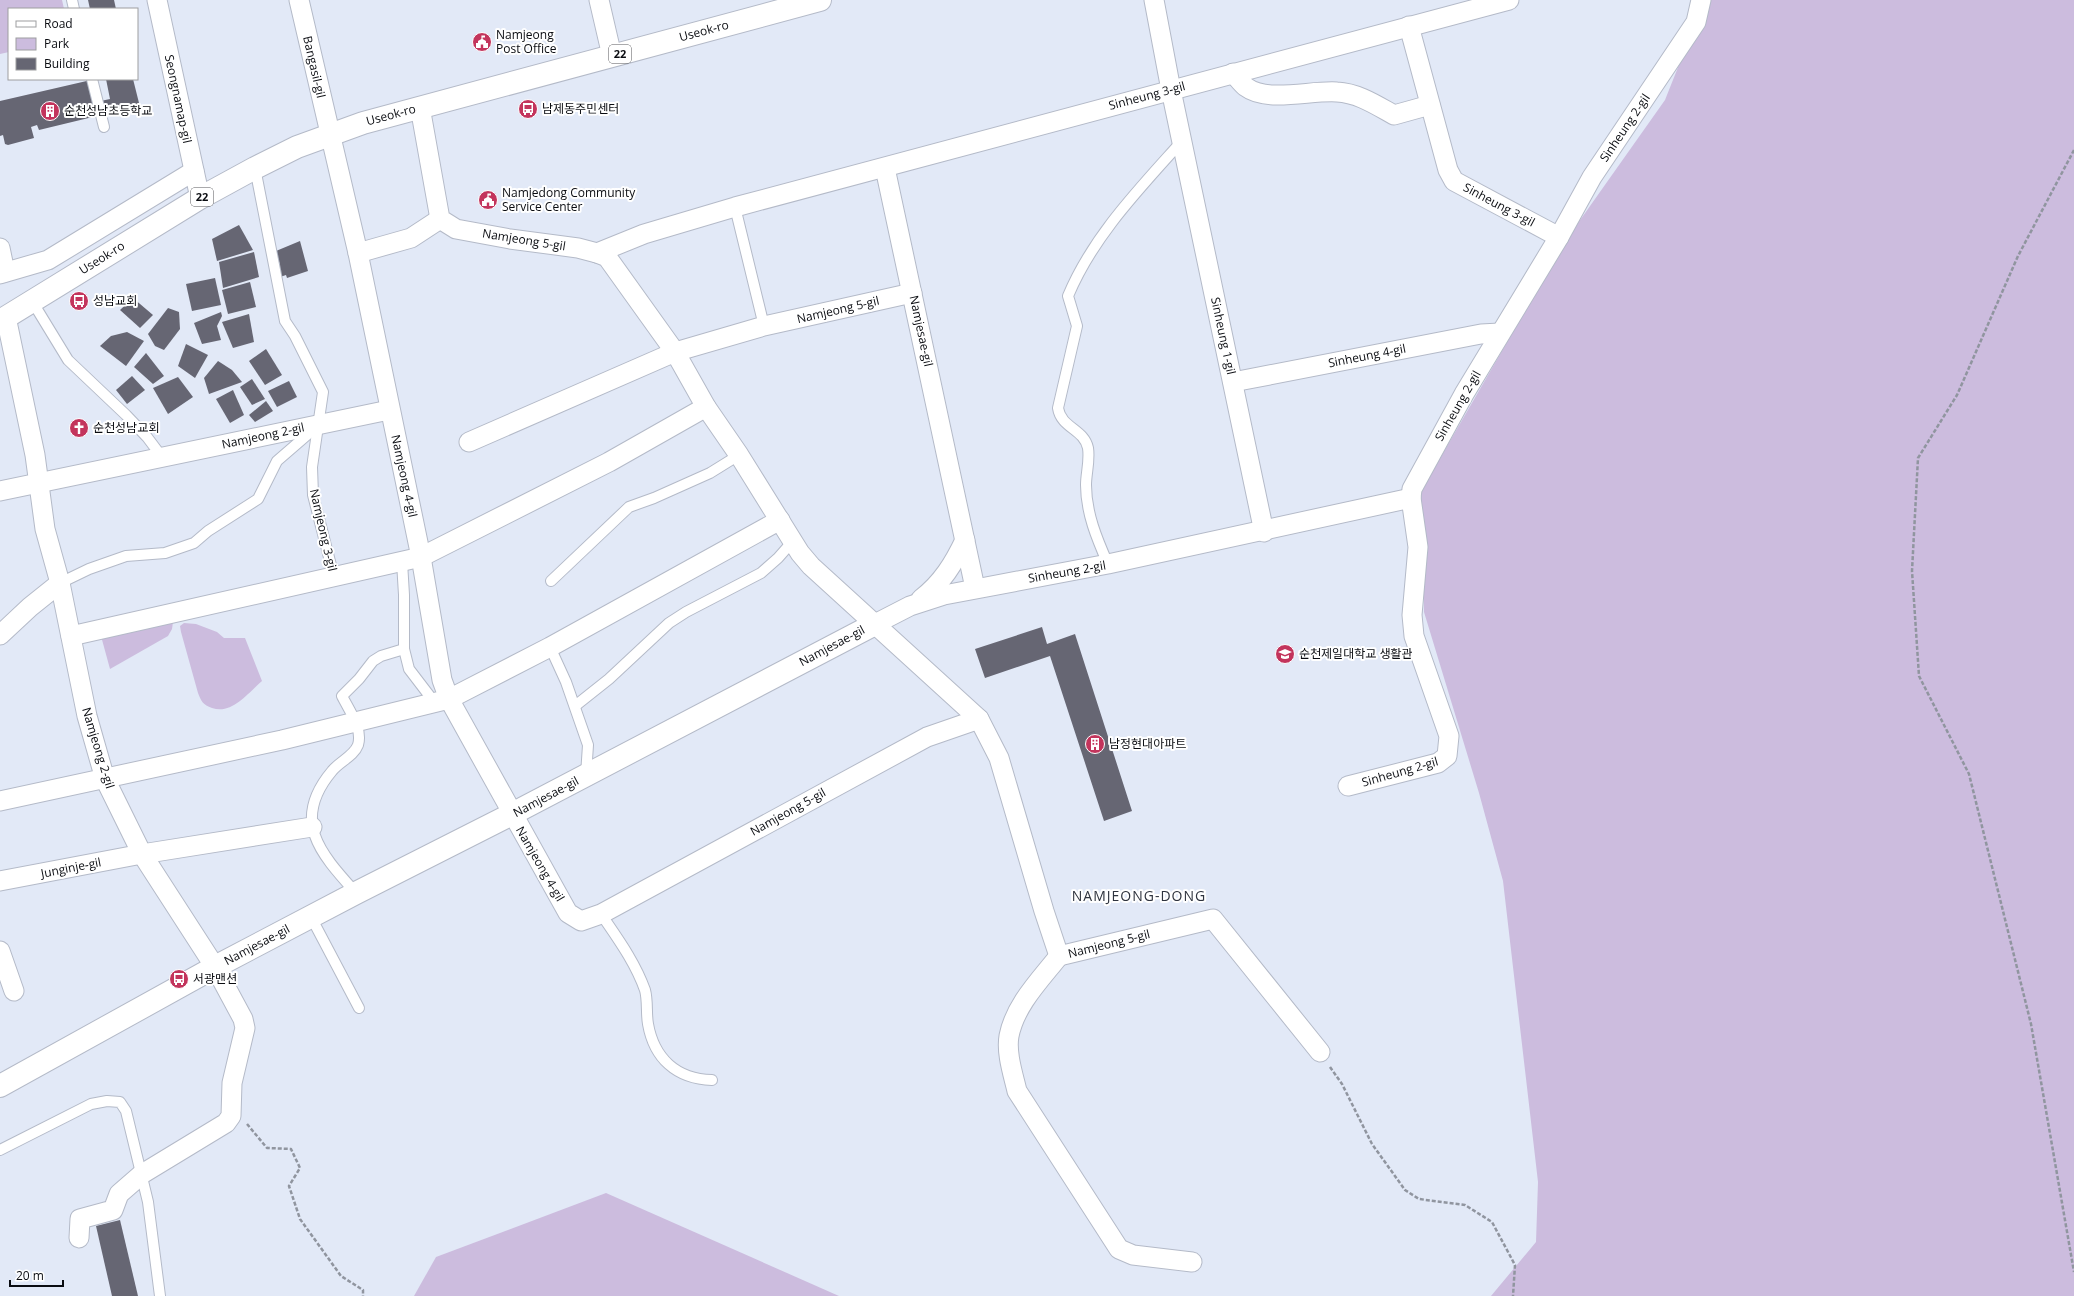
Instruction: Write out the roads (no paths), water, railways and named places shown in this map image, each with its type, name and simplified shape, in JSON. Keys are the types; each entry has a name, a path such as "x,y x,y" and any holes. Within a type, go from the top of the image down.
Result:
{"street":[{"name":"Seongnamap-gil","path":"157,0 200,198"},
{"name":"Bangasil-gil","path":"298,0 329,134"},
{"path":"599,0 612,56"},
{"name":"Useok-ro","path":"3,319 200,198 297,146 329,134 420,107 820,0"},
{"name":"Sinheung 1-gil","path":"1154,0 1171,90 1264,532"},
{"name":"Sinheung 3-gil","path":"885,168 1233,73 1509,0"},
{"name":"Sinheung 2-gil","path":"1348,786 1438,763 1447,756 1450,736 1414,636 1412,615 1418,547 1411,498 1412,489 1424,465 1500,333 1559,237 1592,177 1696,22 1701,0"},
{"name":"Sinheung 3-gil","path":"1408,26 1448,170 1454,181 1559,237"},
{"path":"1233,73 1246,87 1259,92 1283,95 1337,92 1360,97 1394,115 1430,105"},
{"path":"358,253 411,238 440,219 420,107"},
{"name":"Namjeong 4-gil","path":"329,134 358,253 389,410 421,557 442,680 442,701 512,814 568,913 580,920 601,914"},
{"path":"597,252 644,234 735,207 885,168"},
{"name":"Namjesae-gil","path":"885,168 975,588"},
{"path":"0,248 3,273 48,260 194,171"},
{"name":"Namjeong 5-gil","path":"440,219 456,229 510,239 578,248 597,252 607,257 675,352 706,407 739,455 792,541 811,566 979,719 999,758 1044,911 1059,956 1213,919 1320,1052"},
{"name":"Namjeong 5-gil","path":"468,442 675,352 764,326 912,293"},
{"name":"Namjeong 2-gil","path":"3,319 35,455 45,529 60,583 87,716 105,779 142,854 215,967"},
{"name":"Sinheung 4-gil","path":"1233,382 1481,334 1500,333"},
{"path":"421,557 609,462 706,407"},
{"path":"318,425 389,410"},
{"name":"Namjeong 2-gil","path":"38,482 318,425"},
{"path":"0,490 38,482"},
{"name":"Sinheung 2-gil","path":"875,624 913,605 944,595 1108,564 1264,532 1411,498"},
{"path":"0,801 282,740 442,701 550,647 780,520"},
{"path":"913,605 943,580 954,563 965,540"},
{"name":"Namjeong 3-gil","path":"334,577 421,557"},
{"path":"71,636 334,577"},
{"path":"0,635 30,607 60,583"},
{"name":"Namjesae-gil","path":"0,1086 215,967 356,893 586,776 875,624"},
{"name":"Namjeong 5-gil","path":"601,914 928,737 979,719"},
{"path":"142,854 312,827"},
{"name":"Junginje-gil","path":"0,882 142,854"},
{"path":"0,951 14,991"},
{"path":"1059,956 1016,1013 1009,1037 1011,1068 1017,1091 1119,1249 1132,1255 1192,1262"},
{"name":"Namjesae-gil","path":"80,1238 80,1219 113,1210 119,1194 142,1174 226,1123 231,1116 232,1083 245,1028 243,1019 215,967"}],"lane":[{"path":"92,80 104,126"},
{"path":"1108,564 1088,511 1086,485 1088,447 1081,435 1059,417 1058,408 1076,326 1068,296 1085,264 1120,210 1182,141"},
{"name":"Namjeong 3-gil","path":"255,168 285,321 295,336 323,392 312,467 313,495 334,577"},
{"path":"735,207 764,326"},
{"path":"32,302 68,360 126,415 147,437 162,457"},
{"name":"Namjeong 2-gil","path":"60,583 89,569 126,556 165,552 194,543 208,531 258,499 277,462 318,425"},
{"path":"551,581 629,507 654,498 710,473 739,455"},
{"path":"575,706 609,679 669,623 686,612 761,573 778,558 792,541"},
{"path":"402,562 404,595 404,649 409,669 442,701"},
{"path":"550,647 575,706 588,745 586,776"},
{"path":"356,893 318,847 312,827 313,810 326,779 358,746 359,738 355,722 342,696 359,679 373,661 381,656 404,649"},
{"path":"601,914 623,944 645,992 651,1040 658,1054 674,1069 688,1076 712,1080"},
{"path":"311,917 360,1008"},
{"path":"0,1150 91,1104 107,1101 120,1102 126,1111 148,1202 160,1296"}],"place":[{"name":"Namjeong Post Office","path":"482,42"},
{"name":"남제동주민센터","path":"528,109"},
{"name":"순천성남초등학교","path":"50,111"},
{"name":"Namjedong Community Service Center","path":"488,200"},
{"name":"성남교회","path":"79,301"},
{"name":"순천성남교회","path":"79,428"},
{"name":"순천제일대학교 생활관","path":"1285,654"},
{"name":"남정현대아파트","path":"1095,744"},
{"name":"서광맨션","path":"179,979"}],"district":[{"name":"NAMJEONG-DONG","path":"1139,896"}]}
